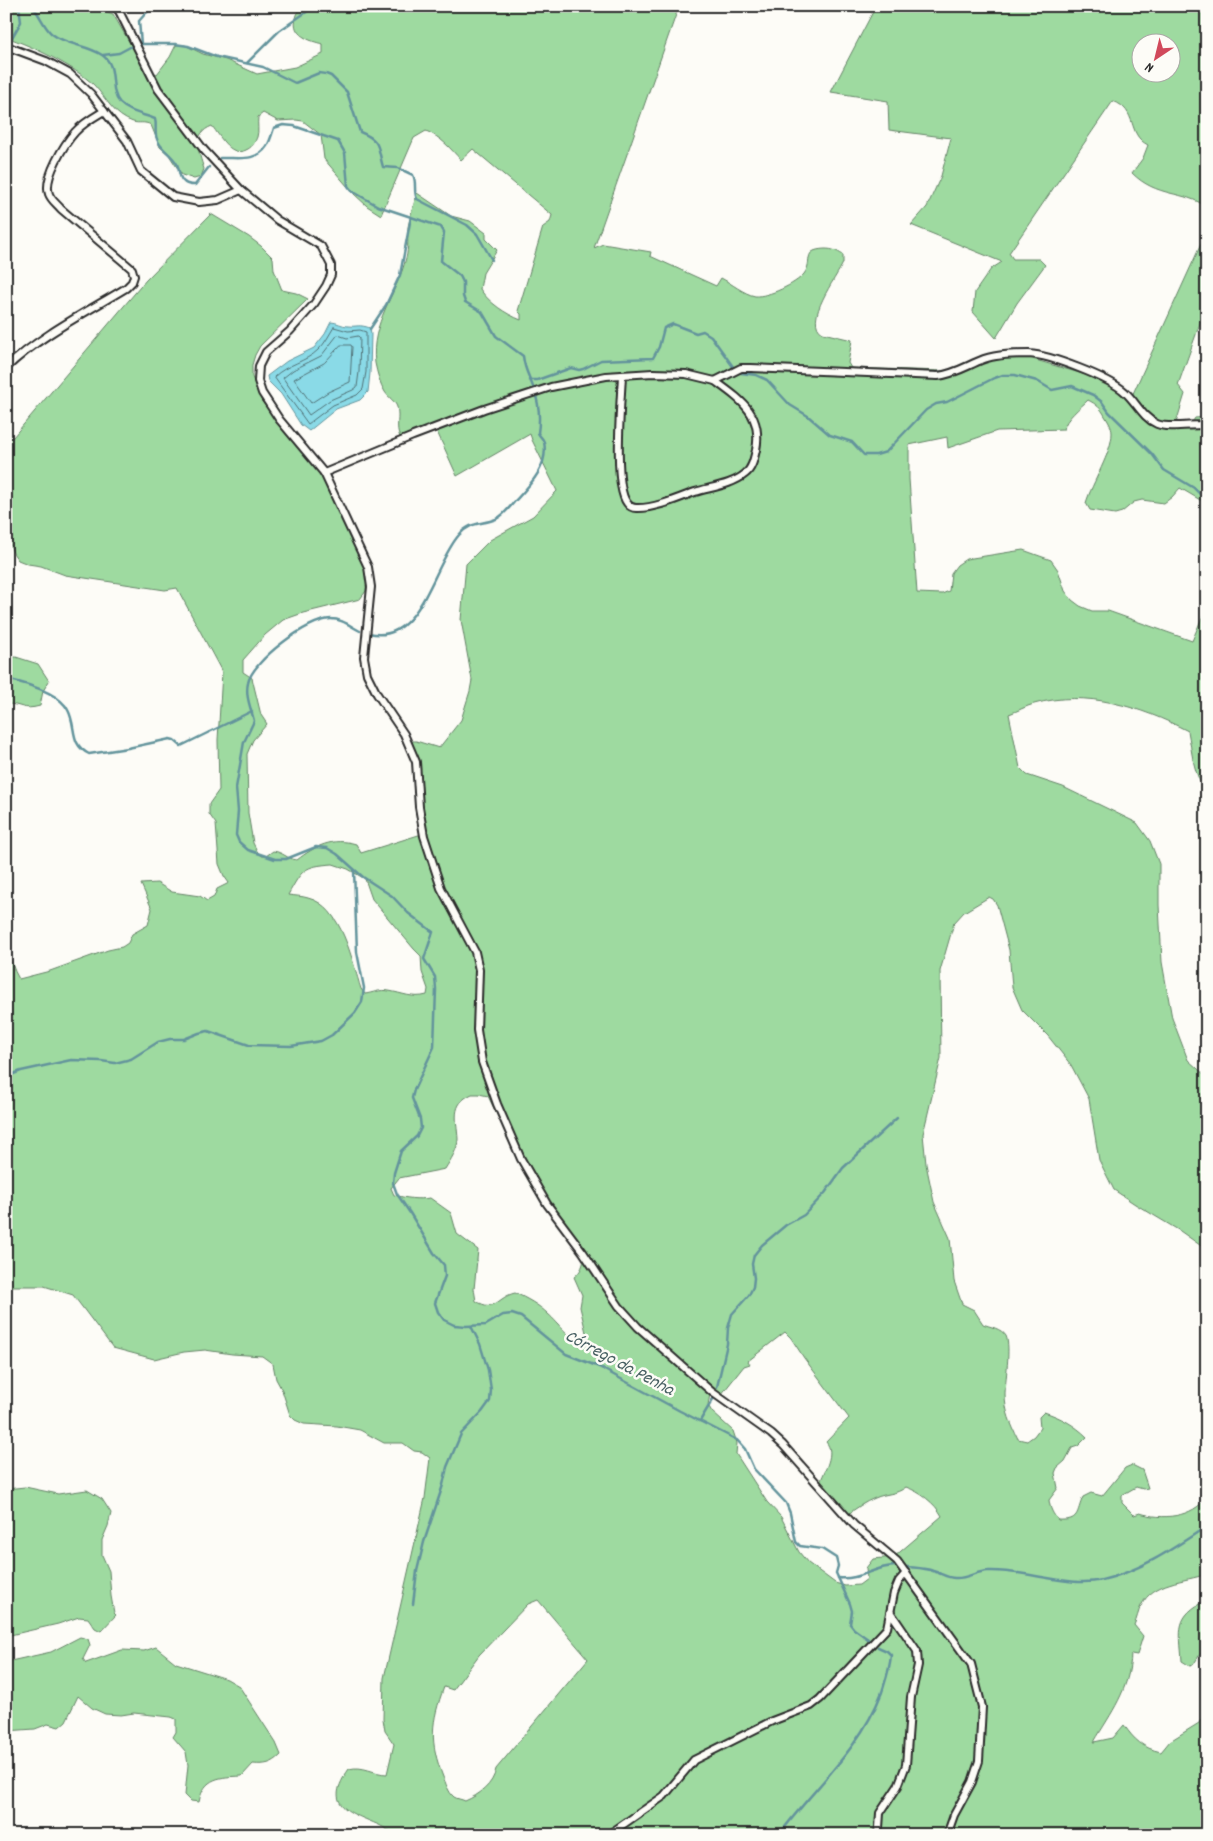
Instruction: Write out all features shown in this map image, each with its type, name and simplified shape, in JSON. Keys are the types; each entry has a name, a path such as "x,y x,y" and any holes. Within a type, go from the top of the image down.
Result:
{"street":[{"path":"114,6 119,11 158,89 204,150 241,190 277,220 321,246 331,265 326,286 314,304 266,352 259,366 258,381 262,394 279,418 324,473 368,567 370,587 364,657 367,674 377,694 404,734 416,762 419,807 424,836 441,888 475,952 479,970 477,1030 482,1062 497,1104 521,1159 547,1204 583,1252 619,1306 638,1327 712,1392 772,1434 854,1525 906,1572 971,1664 982,1707 979,1761 972,1782 954,1815 947,1835"},
{"path":"6,46 46,61 70,74 91,94 127,141 141,171 173,197 199,202 218,200 241,190"},
{"path":"6,368 24,351 126,288 132,282 134,276 132,269 52,200 48,192 48,182 56,161 67,142 86,122 104,111"},
{"path":"715,381 741,368 938,376 950,374 985,358 1032,354 1075,367 1109,381 1124,391 1150,420 1160,425 1207,425"},
{"path":"324,473 413,436 539,391 606,376 653,373 686,374 715,381 746,405 753,416 757,432 753,464 746,474 730,482 668,502 635,508 628,505 623,496 619,469 622,375"},
{"path":"608,1835 664,1796 694,1760 757,1728 815,1702 888,1628 894,1593 899,1581 906,1572"},
{"path":"877,1835 882,1809 898,1786 906,1765 911,1697 918,1665 917,1651 891,1613"}],"green space":[{"path":"6,6 92,6 113,14 145,69 157,74 170,57 176,45 185,45 203,54 226,60 257,74 295,67 323,54 323,44 307,39 296,29 296,18 301,6 679,6 594,248 603,244 651,252 650,256 716,286 721,278 742,291 755,296 774,292 800,278 807,269 810,254 813,252 825,249 837,251 843,255 843,263 823,299 816,319 818,327 823,333 852,340 848,363 851,368 944,371 989,359 1029,358 1110,382 1131,398 1207,231 1207,313 1204,312 1178,385 1185,394 1176,423 1207,417 1207,504 1180,488 1164,503 1142,500 1134,502 1122,512 1115,514 1090,510 1086,503 1109,449 1112,433 1110,424 1102,411 1088,400 1070,417 1064,429 997,431 948,448 947,437 909,445 909,479 917,593 942,594 949,591 951,573 957,565 966,559 1023,550 1051,560 1058,570 1065,591 1072,600 1092,611 1108,611 1192,641 1207,606 1207,792 1202,786 1196,771 1188,731 1170,722 1113,703 1073,699 1034,704 1009,714 1020,768 1027,775 1063,787 1137,823 1150,841 1159,864 1162,962 1172,1018 1188,1060 1207,1077 1207,1250 1114,1190 1099,1160 1089,1099 1071,1065 1048,1036 1022,1010 1012,987 1009,950 997,905 989,897 964,912 954,923 940,971 941,1058 923,1134 926,1164 934,1202 950,1238 954,1281 962,1304 974,1310 983,1324 998,1329 1006,1336 1008,1356 1005,1401 1018,1439 1027,1441 1034,1436 1040,1428 1039,1417 1044,1412 1067,1422 1087,1437 1078,1446 1072,1448 1065,1461 1057,1468 1055,1473 1058,1488 1049,1500 1056,1518 1058,1520 1065,1520 1074,1517 1078,1512 1083,1497 1091,1493 1102,1496 1125,1468 1132,1465 1142,1470 1148,1488 1136,1487 1122,1495 1122,1503 1134,1515 1140,1513 1167,1517 1176,1516 1193,1509 1207,1497 1207,1574 1161,1587 1146,1598 1134,1625 1143,1636 1137,1655 1131,1654 1130,1667 1123,1690 1094,1742 1113,1738 1124,1725 1140,1743 1161,1752 1170,1741 1199,1723 1207,1712 1207,1826 1190,1835 825,1835 818,1829 802,1831 782,1828 775,1835 396,1835 350,1812 343,1806 339,1800 338,1792 341,1782 349,1769 359,1768 387,1774 394,1744 385,1731 383,1719 384,1678 425,1498 430,1458 422,1452 414,1451 403,1443 384,1443 360,1430 337,1426 304,1424 295,1420 290,1415 282,1390 276,1379 273,1364 262,1356 205,1350 184,1352 154,1359 113,1348 73,1295 44,1286 6,1286 6,949 19,979 50,971 108,950 122,947 128,943 132,934 148,925 152,909 141,884 157,883 172,892 200,896 207,901 214,897 217,889 229,883 219,864 216,824 209,814 209,804 219,790 218,740 222,672 177,588 165,590 65,575 18,560 13,553 6,531 6,440 13,437 146,280 211,214 261,246 273,258 274,270 282,290 296,293 308,299 260,346 252,365 252,377 262,402 299,442 330,486 367,573 366,591 360,599 283,620 265,635 243,660 243,672 252,678 261,715 267,724 253,740 247,754 248,813 253,843 262,856 266,856 273,851 297,860 318,847 332,842 356,844 361,853 425,833 417,760 407,741 416,741 439,748 461,720 472,680 461,620 466,564 490,540 533,516 557,491 530,434 457,476 434,425 400,437 397,407 383,389 375,363 376,335 406,258 408,227 417,193 451,216 470,221 486,233 486,239 497,250 483,273 480,289 498,308 521,320 521,314 518,311 543,227 550,222 552,215 473,149 461,160 441,140 426,131 414,138 381,215 354,194 324,159 321,135 303,121 278,121 263,113 258,117 258,135 255,142 250,148 242,151 236,151 227,145 212,126 205,129 201,134 198,145 204,169 201,177 194,179 182,175 169,155 160,147 151,125 135,123 121,116 86,78 40,51 6,37","holes":["333,864 348,869 365,879 372,899 421,956 422,972 428,989 427,995 412,996 386,991 365,994 361,989 344,936 329,912 320,903 308,898 288,895 300,875 315,866","472,1094 488,1096 532,1187 584,1256 582,1268 574,1277 582,1295 580,1307 588,1341 582,1341 571,1336 541,1308 515,1293 492,1305 476,1301 474,1289 478,1250 457,1234 451,1213 430,1198 421,1199 394,1195 391,1188 399,1178 445,1169 457,1147 456,1113 460,1103","785,1332 849,1418 826,1442 829,1446 830,1457 820,1483 847,1515 879,1496 906,1487 927,1498 942,1516 894,1557 873,1559 866,1568 867,1579 859,1585 845,1586 835,1583 808,1563 799,1552 781,1517 767,1502 736,1454 737,1443 733,1431 712,1412 708,1405 710,1394 721,1395 744,1366 750,1364 748,1361","538,1600 588,1659 496,1769 489,1785 465,1801 456,1798 450,1793 435,1753 434,1722 444,1687 453,1690 479,1655 528,1604"]},
{"path":"876,6 1207,6 1207,207 1189,198 1151,186 1141,181 1132,173 1143,158 1148,145 1137,135 1130,116 1121,105 1113,101 1009,253 1013,259 1039,259 1045,265 1017,303 996,338 973,312 975,292 991,269 1002,262 911,225 927,207 941,176 951,138 889,130 888,101 831,92"},
{"path":"16,657 38,664 49,681 43,691 40,706 26,708 6,704 6,658"},
{"path":"25,1487 58,1494 87,1490 102,1499 111,1513 102,1540 102,1555 109,1571 111,1596 116,1615 101,1631 95,1628 88,1618 79,1617 6,1636 6,1489"},
{"path":"1207,1600 1207,1657 1201,1653 1193,1665 1190,1666 1182,1661 1181,1625 1189,1612"},
{"path":"80,1637 88,1639 90,1645 83,1659 86,1663 122,1650 144,1651 156,1647 176,1663 227,1679 239,1686 276,1743 281,1755 268,1763 253,1764 242,1776 214,1780 205,1788 199,1802 191,1801 185,1795 188,1765 186,1752 173,1737 176,1732 176,1719 171,1717 134,1713 121,1715 105,1714 92,1708 78,1696 66,1721 59,1727 48,1724 35,1729 6,1731 6,1662 51,1652"}],"water":[{"path":"331,322 346,326 370,328 368,392 360,400 336,409 309,431 301,425 281,394 268,381 267,376 287,361 314,348 325,334"}],"waterway":[{"path":"9,43 21,22 19,6"},
{"name":"Córrego da Penha","path":"32,6 52,34 64,41 90,49 107,60 112,72 116,98 128,109 155,119 159,143 175,160 180,176 185,183 195,185 209,167"},
{"path":"141,44 139,21 156,6"},
{"path":"247,63 279,31 315,6"},
{"path":"139,44 188,46 217,57 263,67 295,83 319,73 331,76 347,92 360,132 372,138 378,145 383,167 398,168 413,175 417,199 467,225 477,234 492,260"},
{"path":"103,55 119,53 132,46"},
{"name":"Córrego da Penha","path":"220,158 245,158 257,155 267,146 274,128 283,125 294,126 338,141 345,153 348,186 352,191 378,206 441,227 444,232 441,261 460,276 463,282 465,302 482,312 496,336 523,356 526,371 536,395 539,411 538,433 544,441 545,451 541,467 532,482 501,516 491,521 472,525 459,535 450,548 423,600 413,615 401,627 386,634 369,633"},
{"path":"370,329 386,305 400,275 411,217"},
{"path":"529,380 537,380 571,368 583,369 601,360 653,358 659,347 664,328 673,324 696,333 703,331 711,336 734,368"},
{"path":"741,373 756,375 767,380 790,405 808,416 830,435 852,442 864,455 876,455 886,452 926,410 1003,375 1015,375 1037,381 1052,390 1072,386 1093,395 1102,402 1109,412 1152,454 1164,470 1194,488 1207,501"},
{"name":"Córrego da Penha","path":"360,631 339,620 321,621 296,633 282,643 259,664 252,674 248,683 247,693 254,721 244,742 236,788 238,811 236,835 239,842 248,850 275,859 286,859 316,847 327,848 337,854 363,877 392,896 408,913 433,932 424,959 435,977 434,1047 412,1098 420,1119 421,1128 417,1136 401,1151 393,1183 397,1194 434,1253 444,1265 445,1276 435,1303 438,1312 444,1320 454,1325 466,1326 486,1325 503,1315 512,1314 521,1317 566,1354 599,1367 737,1440 745,1449 754,1469 786,1503 796,1542 800,1546 822,1549 836,1558 838,1566 836,1573 852,1611 850,1624 868,1639"},
{"path":"6,679 40,689 57,698 71,716 76,740 83,750 89,754 170,739 181,746 252,711"},
{"path":"6,1077 21,1071 71,1060 115,1063 131,1059 158,1042 170,1039 184,1039 208,1031 249,1045 291,1046 321,1041 332,1035 355,1013 362,1002 364,988 357,952 354,870"},
{"path":"717,1387 732,1314 749,1295 753,1287 752,1264 754,1255 762,1245 786,1225 804,1215 825,1193 843,1168 897,1118"},
{"path":"413,1604 417,1571 424,1542 447,1467 461,1434 490,1401 491,1390 488,1370 480,1344 471,1326"},
{"path":"700,1421 713,1399"},
{"path":"907,1567 927,1569 952,1578 964,1577 984,1571 1002,1571 1076,1582 1089,1582 1116,1576 1144,1565 1207,1526"},
{"path":"838,1578 854,1577 889,1566 897,1566"},
{"name":"Córrego da Penha","path":"779,1835 836,1767 862,1732 873,1713 882,1692 891,1655 878,1647"}]}
